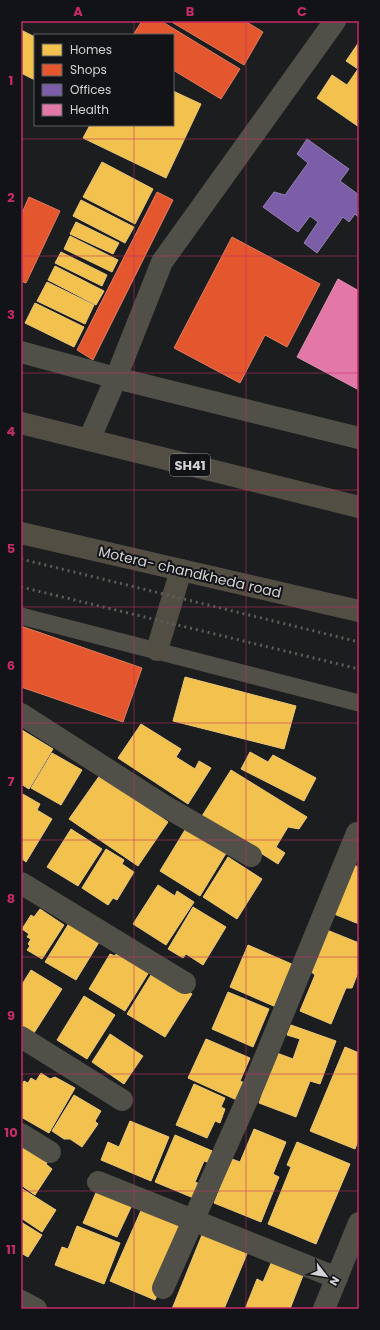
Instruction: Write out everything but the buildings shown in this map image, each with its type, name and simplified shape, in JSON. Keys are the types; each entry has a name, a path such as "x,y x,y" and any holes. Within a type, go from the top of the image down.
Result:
{"main road":[{"name":"SH41","path":"21,423 359,507"},
{"name":"Motera- chandkheda road","path":"21,534 359,611"},
{"path":"157,650 181,570"}],"street":[{"path":"90,440 162,262 335,21"},
{"path":"21,352 116,378 359,438"},
{"path":"21,714 163,805 251,856"},
{"path":"163,1288 254,1082 357,833"},
{"path":"21,883 185,983"},
{"path":"21,1038 122,1100"},
{"path":"21,1134 50,1152"},
{"path":"98,1182 337,1278"},
{"path":"324,1309 337,1278 354,1247 359,1224"},
{"path":"21,1301 36,1309"}],"lane":[{"path":"21,616 359,703"}],"railway":[{"path":"21,559 359,642"},
{"path":"21,587 359,669"}]}
